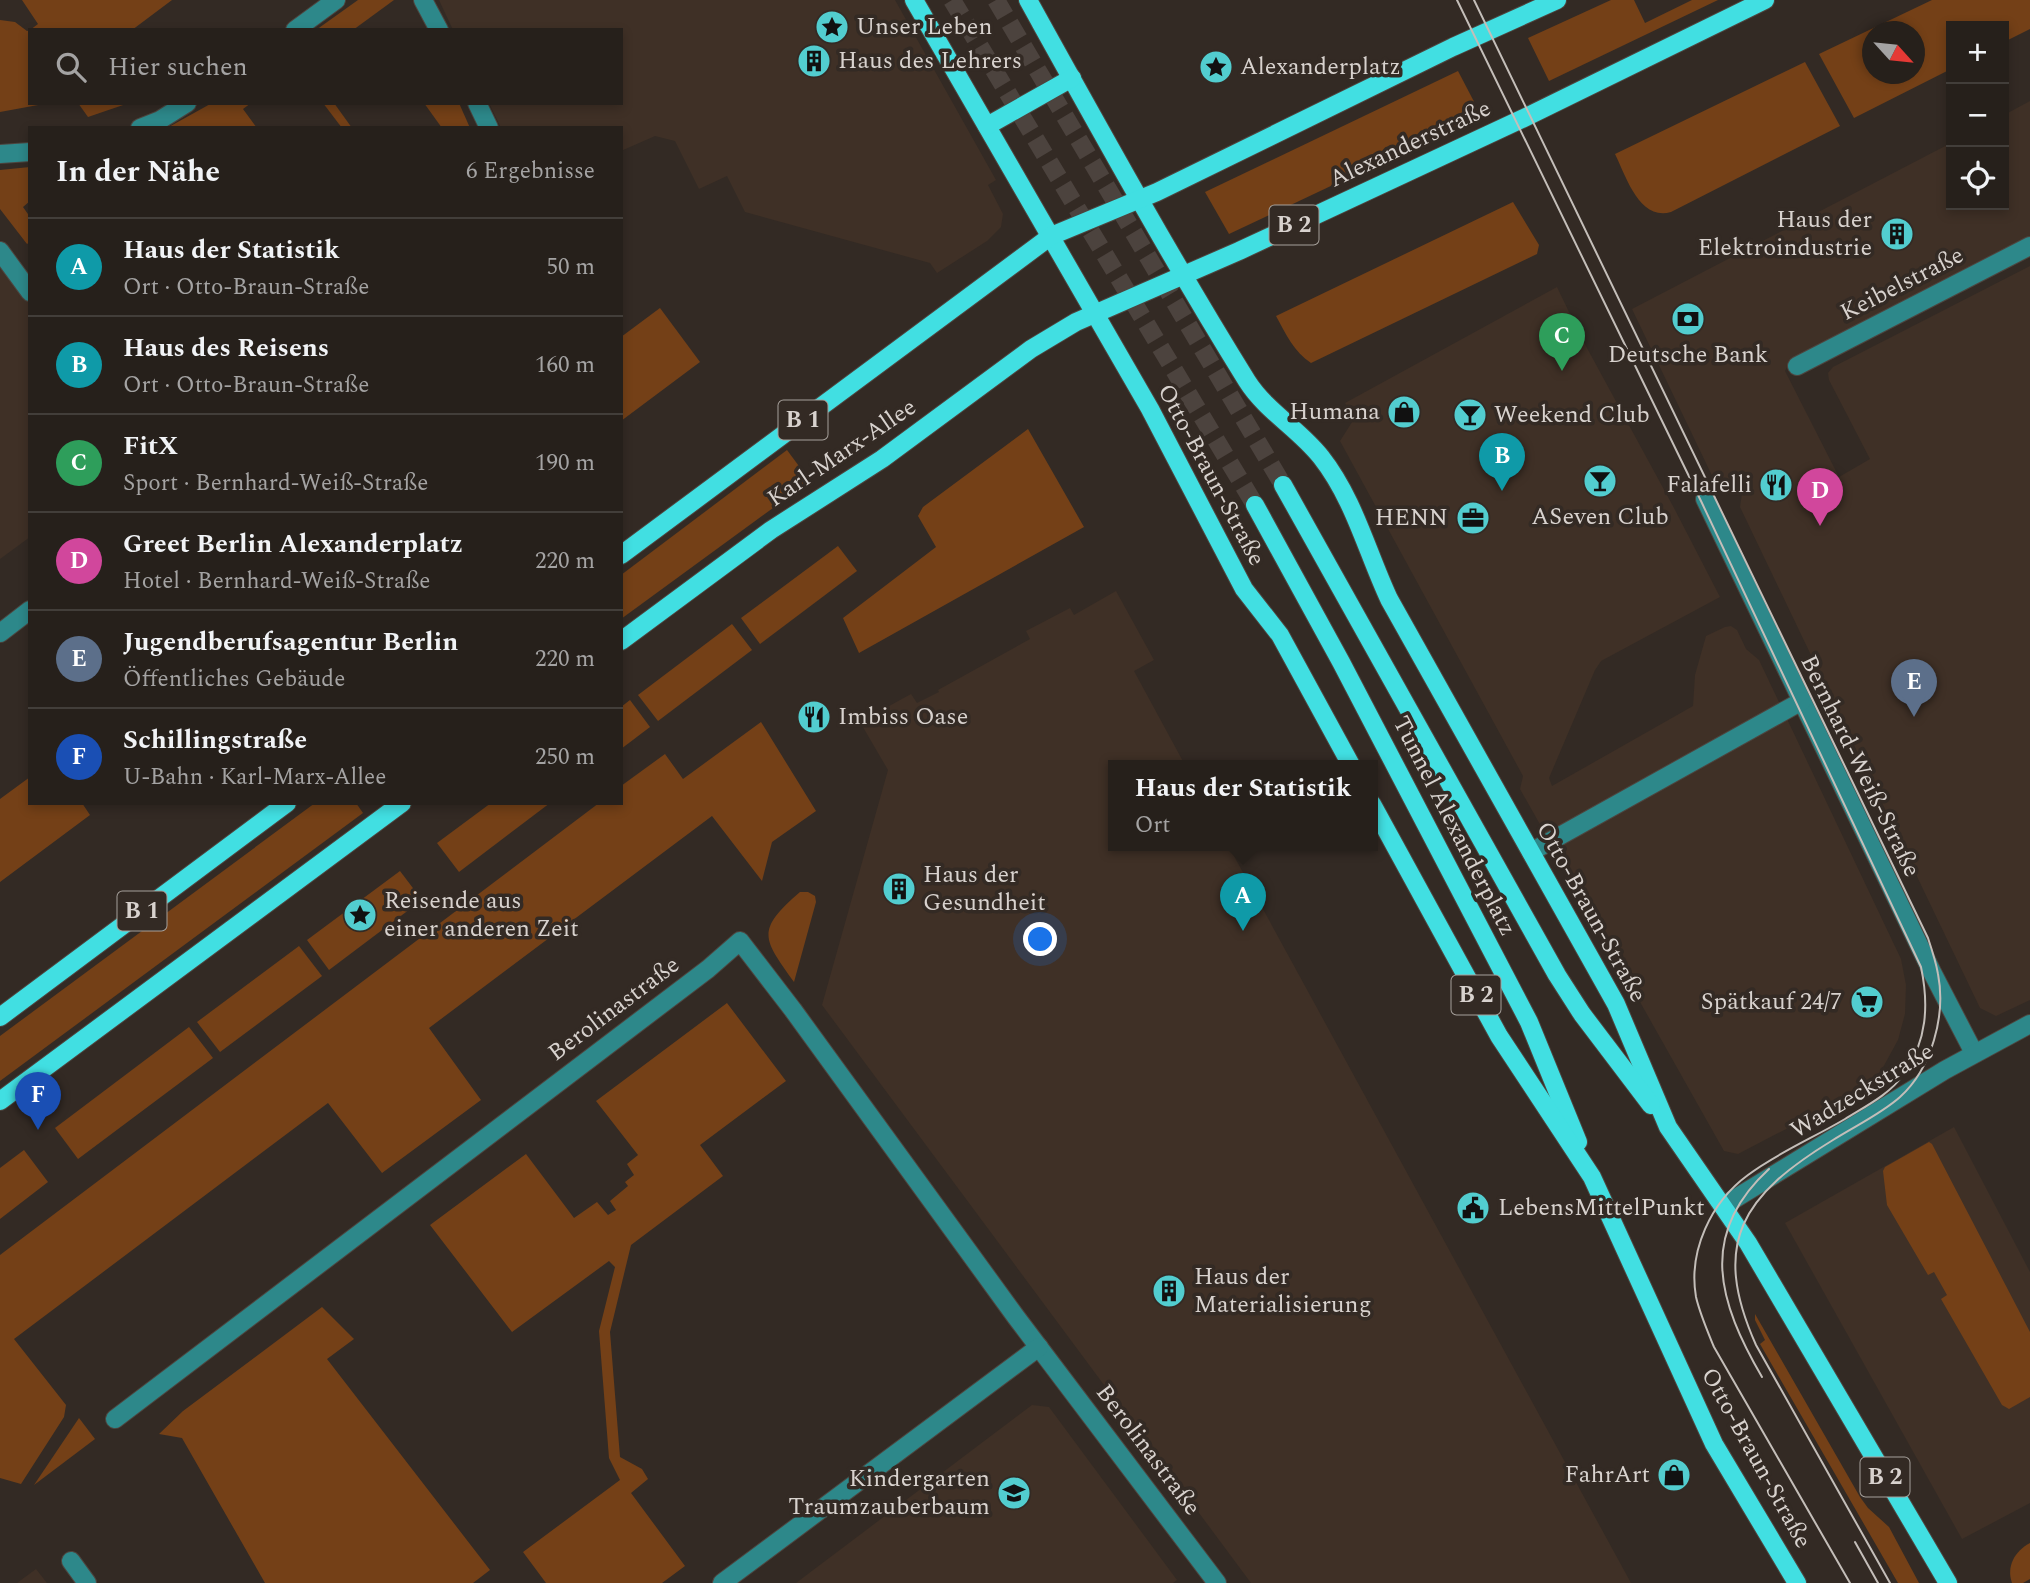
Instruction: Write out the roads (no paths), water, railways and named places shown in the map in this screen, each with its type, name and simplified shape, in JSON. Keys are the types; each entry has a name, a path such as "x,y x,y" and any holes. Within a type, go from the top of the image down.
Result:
{"main road":[{"path":"914,0 1095,314"},
{"path":"1028,0 1141,198 1557,0"},
{"name":"Alexanderstraße","path":"1095,314 1239,251 1517,121 1765,0"},
{"path":"987,126 1072,78"},
{"name":"Karl-Marx-Allee","path":"623,554 1051,236 1141,198"},
{"name":"Otto-Braun-Straße","path":"1141,198 1250,385 1265,404 1319,454 1332,472 1362,533 1389,600 1616,1004 1668,1127 1748,1243 1948,1583"},
{"name":"Karl-Marx-Allee","path":"623,640 771,530 881,459 1031,349 1095,314"},
{"name":"Otto-Braun-Straße","path":"1095,314 1150,409 1244,589 1280,635 1348,760"},
{"name":"Tunnel Alexanderplatz","path":"1283,485 1557,975 1582,1014 1668,1127"},
{"name":"Tunnel Alexanderplatz","path":"1255,505 1341,662 1530,1023 1592,1177"},
{"name":"B 1","path":"0,1017 284,805"},
{"path":"0,1101 399,805"},
{"name":"Otto-Braun-Straße","path":"1378,813 1499,1036 1592,1177 1714,1444 1797,1583"}],"street":[{"path":"298,28 336,0"},
{"path":"423,0 438,28"},
{"path":"145,126 184,105"},
{"path":"478,105 488,126"},
{"path":"0,154 28,152"},
{"name":"Keibelstraße","path":"1797,366 2030,246"},
{"path":"0,251 28,289"},
{"name":"Bernhard-Weiß-Straße","path":"1705,499 1932,972 1974,1053"},
{"path":"0,633 28,612"},
{"path":"1531,852 1801,701"},
{"name":"Berolinastraße","path":"115,1419 708,969 740,941 1039,1347 1217,1583"},
{"name":"Wadzeckstraße","path":"1723,1206 1913,1089 2030,1024"},
{"path":"722,1583 1039,1347"},
{"path":"71,1561 87,1583"}],"tunnel":[{"path":"952,0 1255,505"},
{"path":"996,0 1283,485"}],"tram line":[{"path":"1457,0 1701,501 1921,967 1925,995 1922,1036 1904,1074 1877,1100 1771,1160 1735,1186 1713,1213 1699,1245 1696,1262 1696,1297 1714,1347 1850,1583"},
{"path":"1474,0 1928,938 1935,960 1940,990 1938,1023 1921,1071 1900,1097 1885,1109 1802,1160 1777,1181 1757,1202 1744,1224 1736,1249 1736,1277 1742,1309 1756,1345 1890,1583"},
{"path":"1762,1377 1735,1323 1726,1296 1722,1270 1724,1244 1731,1219 1746,1194 1769,1169"},
{"path":"1855,1542 1878,1583"}],"place":[{"name":"Unser Leben","path":"832,27"},
{"name":"Haus des Lehrers","path":"814,61"},
{"name":"Alexanderplatz","path":"1216,67"},
{"name":"Haus der Elektroindustrie","path":"1897,234"},
{"name":"Deutsche Bank","path":"1688,319"},
{"name":"FitX","path":"1562,371"},
{"name":"Humana","path":"1404,412"},
{"name":"Weekend Club","path":"1470,415"},
{"name":"ASeven Club","path":"1600,481"},
{"name":"Falafelli","path":"1776,485"},
{"name":"Haus des Reisens","path":"1502,491"},
{"name":"HENN","path":"1473,518"},
{"name":"Greet Berlin Alexanderplatz","path":"1820,526"},
{"name":"Imbiss Oase","path":"814,717"},
{"name":"Jugendberufsagentur Berlin","path":"1914,717"},
{"name":"Haus der Gesundheit","path":"899,889"},
{"name":"Reisende aus einer anderen Zeit","path":"360,915"},
{"name":"Haus der Statistik","path":"1243,931"},
{"name":"Spätkauf 24/7","path":"1867,1002"},
{"name":"Schillingstraße","path":"38,1130"},
{"name":"LebensMittelPunkt","path":"1473,1208"},
{"name":"Haus der Materialisierung","path":"1169,1291"},
{"name":"FahrArt","path":"1674,1475"},
{"name":"Kindergarten Traumzauberbaum","path":"1014,1493"}]}
